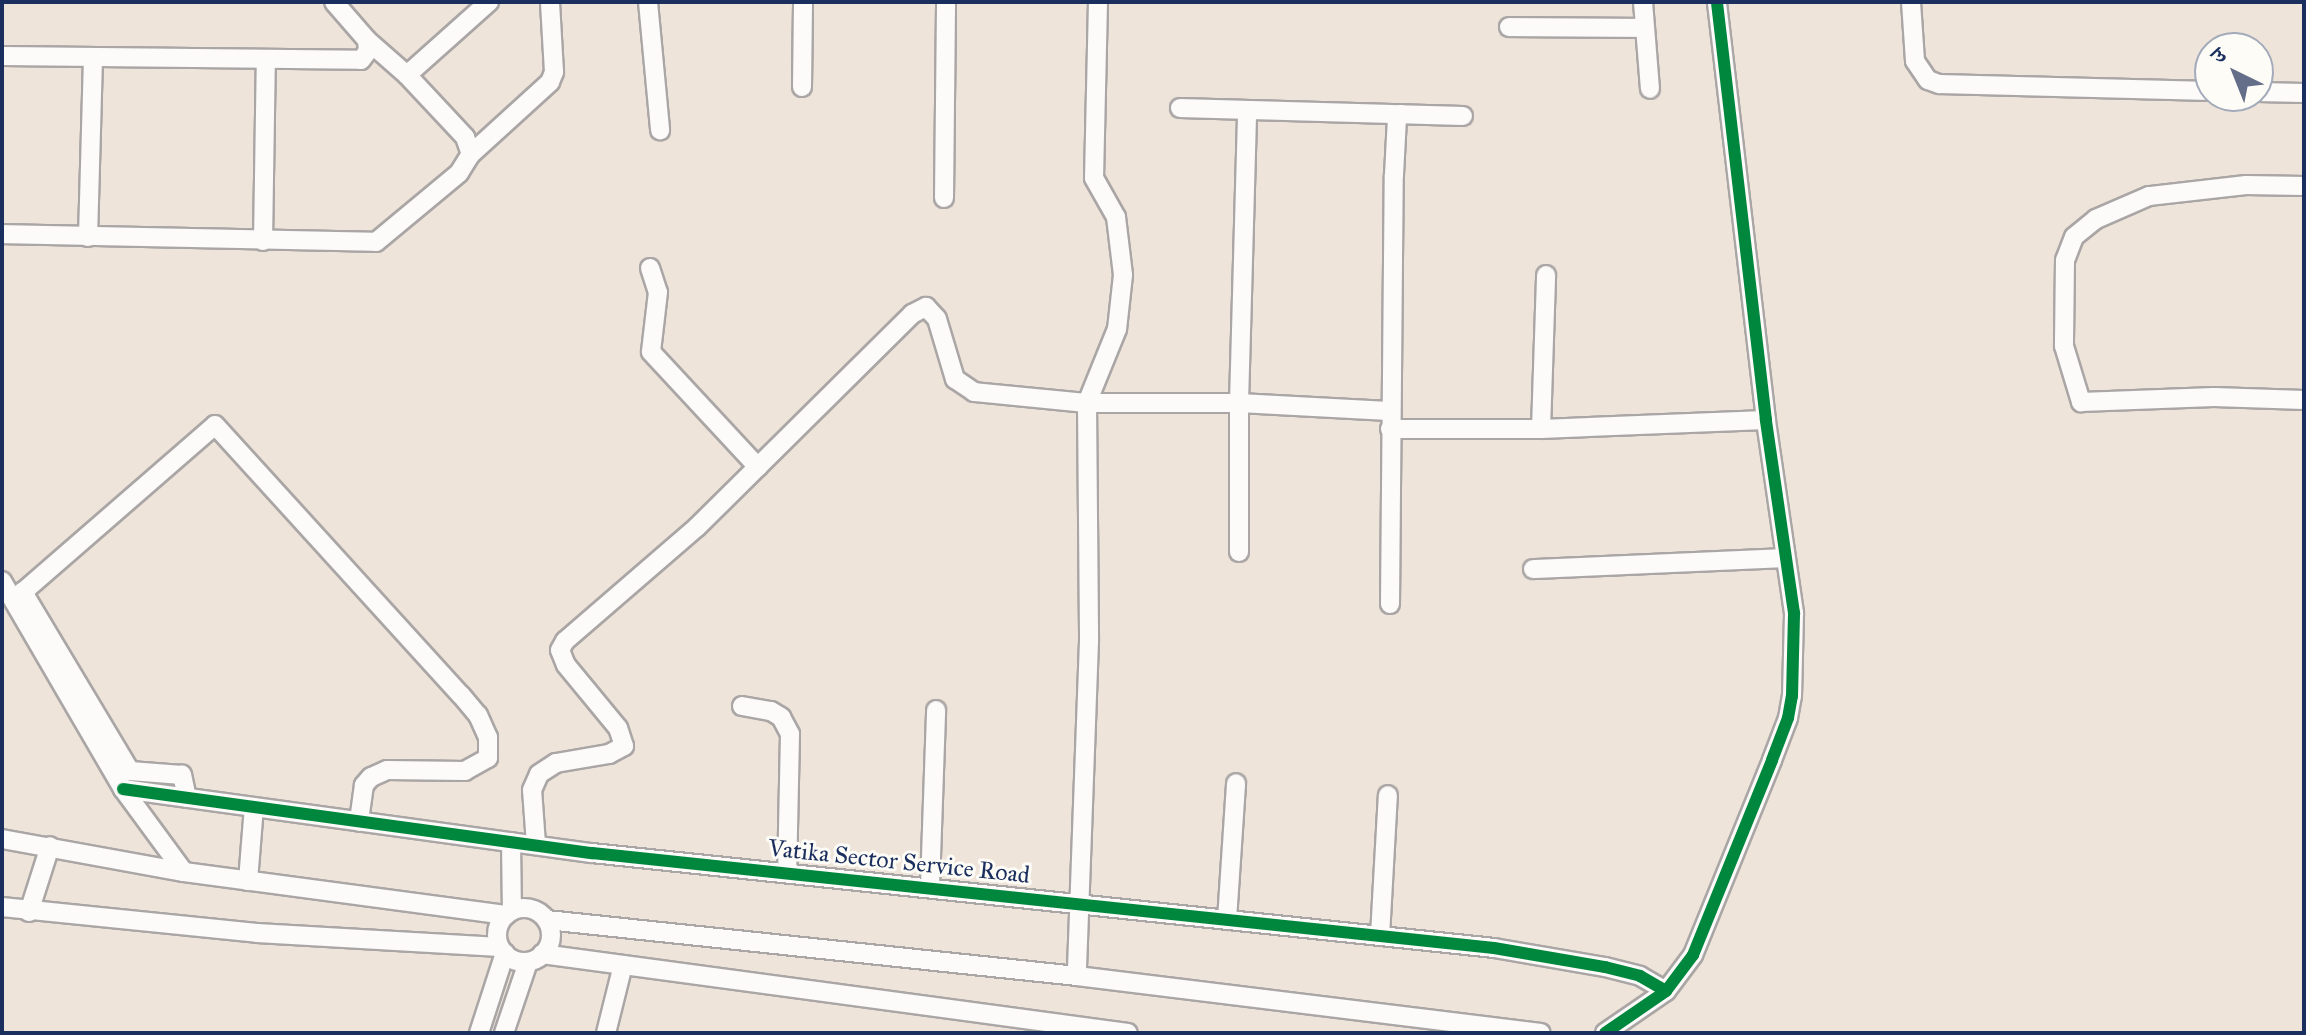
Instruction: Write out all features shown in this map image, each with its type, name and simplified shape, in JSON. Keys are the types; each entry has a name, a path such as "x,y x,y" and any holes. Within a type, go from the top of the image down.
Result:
{"street":[{"path":"334,2 367,40 407,75 465,137 471,154"},
{"path":"407,75 465,9 489,2"},
{"path":"2,234 376,242 459,173 471,154 550,82 554,72 550,2"},
{"path":"648,2 660,130"},
{"path":"802,87 803,2"},
{"path":"944,198 946,2"},
{"path":"1077,976 1089,641 1087,403 1117,329 1123,275 1116,217 1094,178 1098,2"},
{"path":"1643,2 1650,89"},
{"path":"1605,1033 1666,991 1693,955 1788,718 1795,655 1794,613 1783,558 1717,2"},
{"path":"1911,2 1915,61 1928,80 1939,84 2194,91"},
{"path":"1509,27 1643,28"},
{"path":"2,56 361,60 368,51 367,40"},
{"path":"88,237 93,57"},
{"path":"263,241 266,60"},
{"path":"2274,92 2304,93"},
{"path":"1180,108 1463,116"},
{"path":"1239,552 1239,403 1247,110"},
{"path":"1390,604 1394,175 1397,117 1401,114"},
{"path":"2304,186 2246,185 2149,196 2096,219 2074,237 2065,260 2064,346 2081,402 2214,397 2304,400"},
{"path":"650,268 658,292 651,352 758,467"},
{"path":"1541,429 1546,275"},
{"path":"536,844 532,790 539,774 556,763 609,754 624,746 618,728 566,665 560,650 697,527 912,314 926,307 937,319 955,379 974,392 1087,403 1239,403 1390,420 1541,429 1766,420"},
{"path":"187,798 182,775 130,771 23,592 215,425 461,695 478,715 488,737 488,758 465,771 387,770 371,777 364,785 359,822"},
{"path":"1533,569 1783,558"},
{"path":"2,581 123,789 184,872"},
{"path":"742,706 771,711 787,725 790,734 787,872"},
{"path":"930,886 936,710"},
{"path":"1227,920 1236,783"},
{"name":"Vatika Sector Service Road","path":"123,789 511,842 1494,948 1605,967 1640,976 1666,991"},
{"path":"1380,936 1388,795"},
{"path":"248,881 254,807"},
{"path":"2,839 248,881 509,913 535,910 547,920 1077,976 1541,1033"},
{"path":"479,1033 502,950 498,930 509,913 511,842"},
{"path":"29,912 50,846"},
{"path":"2,907 257,933 502,950 535,958 623,965 908,1002 1008,1026 1128,1033"},
{"path":"504,1033 535,958 551,938 547,920"},
{"path":"606,1033 623,965"}],"cycle path":[{"path":"1605,1033 1666,991 1693,955 1772,760 1788,718 1792,696 1794,613 1766,420 1717,2"},
{"path":"123,789 592,853 1494,948 1605,967 1640,976 1666,991"}]}
